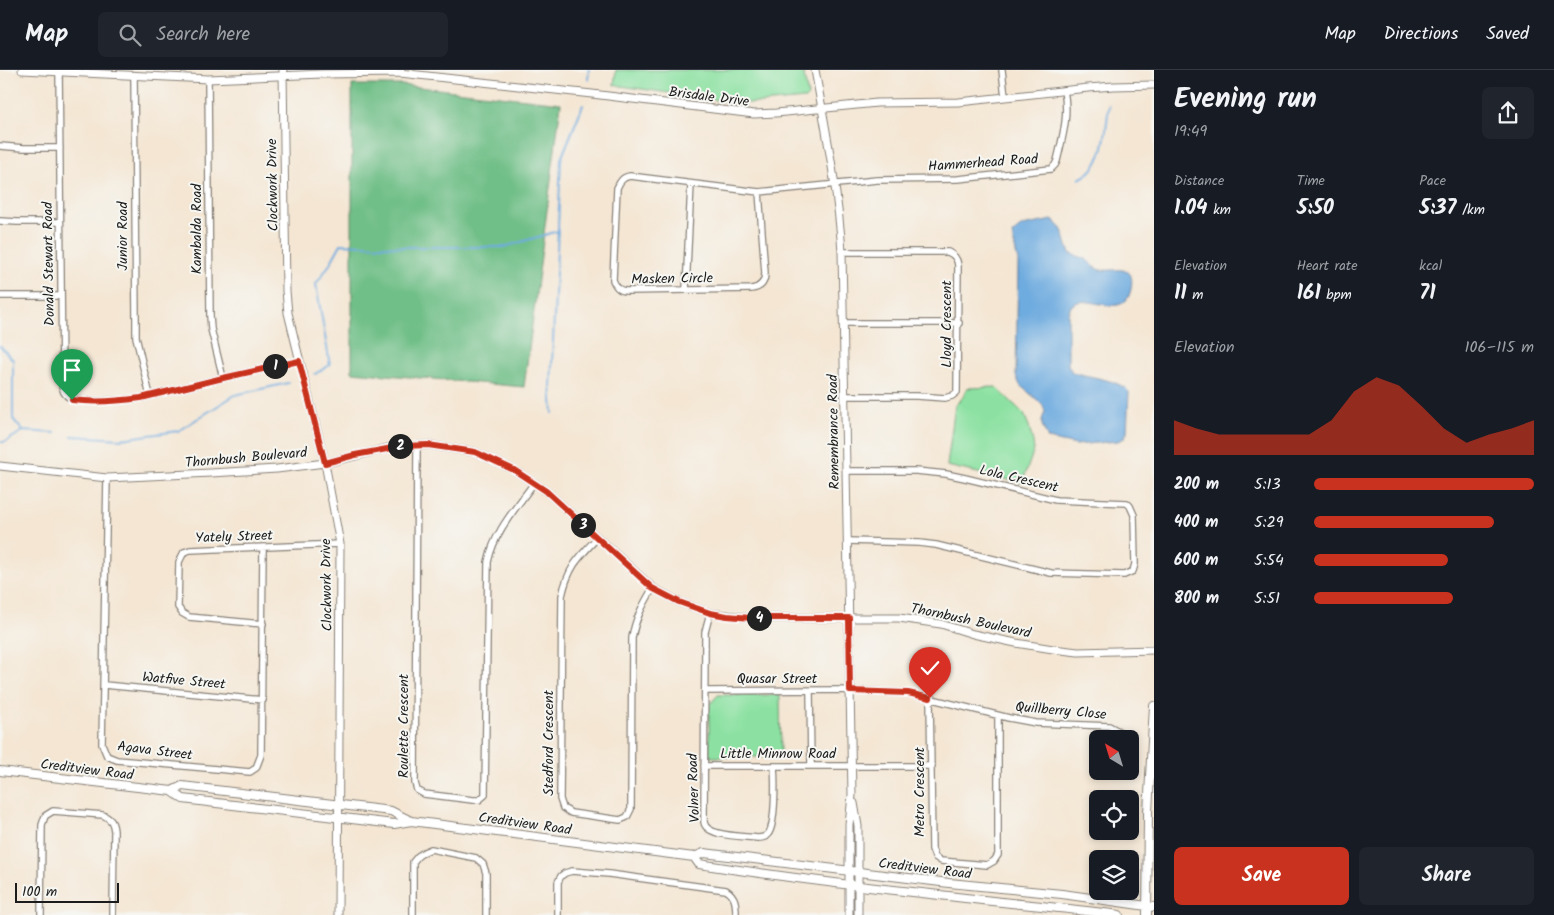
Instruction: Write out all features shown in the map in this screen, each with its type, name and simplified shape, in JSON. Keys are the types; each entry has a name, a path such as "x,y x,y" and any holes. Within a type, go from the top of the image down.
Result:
{"main road":[{"path":"1148,915 1151,906 1148,812 1154,706"},
{"name":"Creditview Road","path":"0,770 172,791 183,799 338,818 394,824 411,821 694,857 704,853 1151,906"},
{"name":"Creditview Road","path":"172,791 182,786 338,804 391,811 411,821"},
{"name":"Creditview Road","path":"694,857 699,864 760,873 1120,915"},
{"path":"930,894 933,888 949,883"}],"street":[{"name":"Brisdale Drive","path":"22,70 208,79 283,73 400,73 754,114 877,102 959,102 1064,90 1114,86 1154,86"},
{"name":"Remembrance Road","path":"815,70 835,185 842,252 852,795 849,825 849,915"},
{"path":"1002,70 1006,97"},
{"name":"Donald Stewart Road","path":"60,71 62,385 65,395 72,400 83,401 129,400 299,361"},
{"name":"Clockwork Drive","path":"283,73 286,291 288,313 325,463 340,544 338,915"},
{"name":"Junior Road","path":"134,75 136,337 150,396"},
{"name":"Kambalda Road","path":"208,79 210,316 211,329 223,378"},
{"name":"Hammerhead Road","path":"835,185 877,180 958,180 1051,169 1057,161 1066,120 1067,105 1064,90"},
{"path":"0,146 60,148"},
{"name":"Masken Circle","path":"758,192 765,278 756,289 627,292 617,287 613,280 618,188 625,177 630,176 758,192 835,185"},
{"path":"686,290 691,184"},
{"path":"0,220 60,222"},
{"name":"Lloyd Crescent","path":"842,252 948,252 957,259 958,265 957,392 945,398 845,396"},
{"path":"0,296 61,296"},
{"path":"844,323 959,323"},
{"name":"Thornbush Boulevard","path":"0,466 108,478 277,469 325,463 388,448 417,445 460,449 475,452 514,470 534,483 546,491 652,588 679,602 710,613 751,618 899,618 941,624 973,634 1061,650 1078,652 1154,650"},
{"name":"Roulette Crescent","path":"417,445 414,783 420,793 473,800 479,800 485,795 488,562 496,535 534,483"},
{"name":"Lola Crescent","path":"846,470 916,471 946,474 1056,500 1126,503 1130,506 1134,515 1135,564 1133,571 1124,575 1051,574 936,545 848,541"},
{"name":"Agava Street","path":"108,478 102,744 107,756 117,760 250,772 256,768 261,755 263,700 263,548"},
{"name":"Stedford Crescent","path":"597,538 581,555 569,572 562,596 560,799 563,808 571,813 620,820 626,817 631,809 632,638 635,622 652,588"},
{"name":"Yately Street","path":"263,624 189,617 182,613 178,607 179,562 184,552 190,550 340,544"},
{"name":"Volner Road","path":"710,613 705,632 704,825 713,832 757,838 763,838 767,835 770,829 775,790 774,766"},
{"name":"Watfive Street","path":"104,686 263,700"},
{"name":"Quasar Street","path":"705,691 850,691"},
{"path":"810,691 811,766"},
{"name":"Quillberry Close","path":"850,691 908,693 998,716 1036,723 1110,726 1117,730"},
{"name":"Metro Crescent","path":"930,698 932,850 935,857 941,861 986,865 996,858 998,851 998,716"},
{"name":"Little Minnow Road","path":"704,766 932,766"},
{"name":"Remembrance Road","path":"852,795 858,826 858,915"},
{"path":"41,915 42,825 45,816 53,811 103,815 110,818 114,831 114,915"},
{"path":"413,915 413,862 418,856 432,849 476,858 482,864 486,873 486,915"},
{"path":"558,915 558,882 566,872 572,871 609,874 726,890 734,896 736,915"}],"green space":[{"path":"616,70 803,70 808,96 805,99 737,103 614,85"},
{"path":"352,85 402,85 561,103 524,387 352,372"},
{"path":"996,387 1024,414 1029,426 1034,450 1022,483 947,466 955,405 963,397 967,388"},
{"path":"718,695 780,695 781,757 709,757 709,705"}],"water":[{"path":"1052,220 1062,230 1070,253 1085,259 1100,270 1123,270 1131,275 1131,289 1127,300 1119,305 1079,302 1072,305 1068,314 1068,365 1072,372 1111,381 1129,392 1127,432 1124,438 1118,441 1076,445 1048,439 1042,425 1045,411 1042,404 1020,385 1016,376 1018,262 1012,234 1022,226"}],"waterway":[{"path":"588,79 589,70"},
{"path":"553,413 551,386 561,159 583,105"},
{"path":"1079,179 1095,166 1100,157 1105,137 1109,105"},
{"path":"315,374 330,365 316,284 341,244 404,247 504,247 558,231"},
{"path":"0,346 13,360 13,419 23,431"},
{"path":"72,436 121,439 178,431 235,395 288,383"},
{"path":"0,442 5,442 23,431 55,433"}],"route":[{"path":"72,400 129,400 141,398 299,361 325,463 403,446 428,445 475,452 514,470 546,491 652,588 679,602 710,613 727,616 751,618 849,618 850,691 908,693 930,698"}]}
